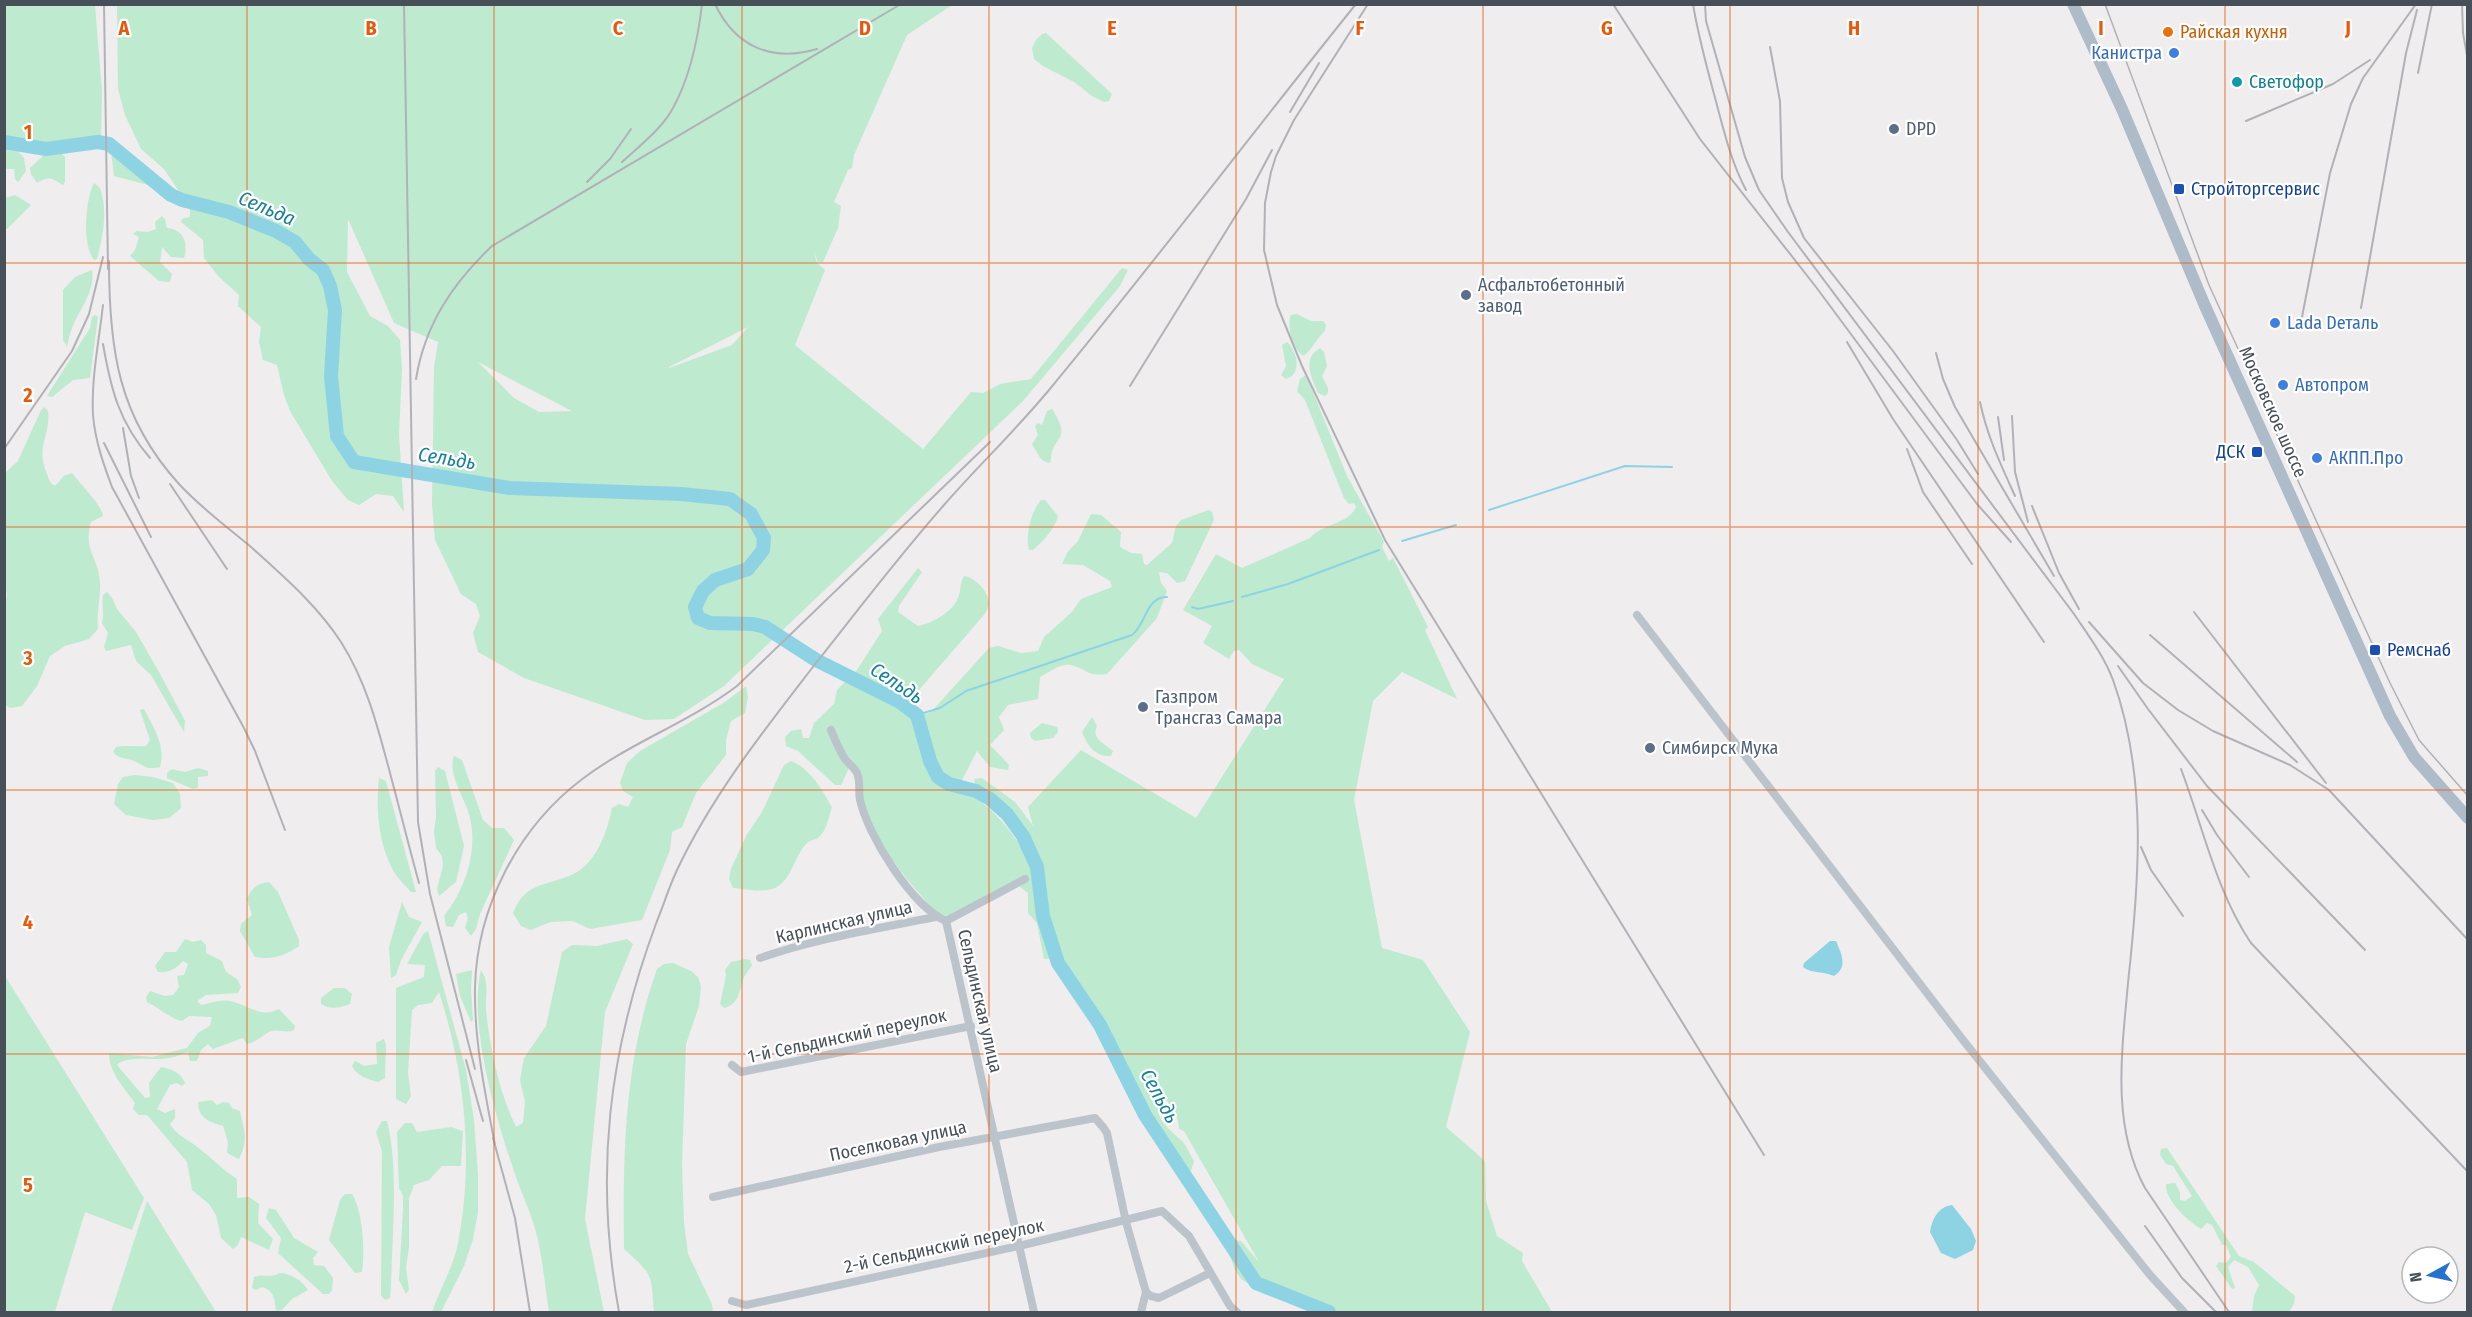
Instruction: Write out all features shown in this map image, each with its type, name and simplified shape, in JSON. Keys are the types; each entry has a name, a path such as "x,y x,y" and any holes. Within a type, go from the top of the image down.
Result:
{"main road":[{"name":"Московское шоссе","path":"2073,4 2122,109 2205,306 2390,716 2414,757 2468,818"}],"street":[{"path":"1637,615 1963,1040 2150,1275 2184,1312"},
{"name":"Сельдинская улица","path":"831,730 836,743 856,770 860,780 860,800 874,839 909,888 935,917 946,921 1034,1312"},
{"path":"946,921 1025,879"},
{"name":"Карлинская улица","path":"760,958 786,949 849,934 935,917"},
{"name":"1-й Сельдинский переулок","path":"732,1065 741,1072 971,1026"},
{"name":"Поселковая улица","path":"713,1197 995,1136 1090,1118 1099,1121 1107,1133 1126,1222"},
{"name":"2-й Сельдинский переулок","path":"732,1300 746,1305 1126,1222 1162,1211 1190,1236 1210,1273"},
{"path":"1126,1222 1146,1292 1141,1312"},
{"path":"1146,1292 1159,1298 1210,1273 1236,1312"}],"green space":[{"path":"4,5 95,5 102,91 101,138 65,141 61,145 57,142 45,143 26,139 18,144 16,149 24,158 26,171 18,182 15,179 14,169 5,169"},
{"path":"117,5 952,5 907,35 854,155 852,168 848,170 834,202 841,206 838,228 823,262 818,262 813,249 817,263 825,270 795,345 923,449 971,392 983,393 1000,384 1031,379 1122,268 1128,270 1120,286 1023,401 724,686 674,719 645,720 524,678 478,652 473,633 480,616 476,604 461,594 435,540 432,505 434,367 438,342 394,323 348,219 347,272 370,316 388,326 400,340 402,369 399,435 404,512 393,496 376,494 359,505 348,500 332,481 290,411 277,365 263,360 259,342 261,327 238,306 239,295 219,277 204,258 203,240 181,222 182,219 190,217 190,208 164,169 141,149 125,115 118,89","holes":["748,327 732,345 669,368 669,367","478,362 572,411 539,412 514,398"]},
{"path":"1046,33 1112,94 1109,101 1104,102 1092,96 1074,82 1034,59 1032,48 1036,40"},
{"path":"113,151 151,177 159,188 157,192 148,185 114,176 111,152"},
{"path":"45,154 62,154 65,157 63,185 48,179 37,183 31,174 30,168"},
{"path":"94,183 100,188 104,215 97,259 94,260 88,244 86,222"},
{"path":"15,195 31,205 7,229 5,228 5,198"},
{"path":"162,216 167,228 181,234 186,247 184,258 171,257 162,247 160,262 172,274 170,282 159,281 130,256 135,250 139,237 133,234 137,231 148,232 156,229 155,222"},
{"path":"92,270 92,283 73,326 67,347 63,340 63,290 75,277"},
{"path":"1297,314 1311,321 1323,321 1326,325 1325,331 1303,356 1291,337 1289,325 1291,315"},
{"path":"95,315 98,317 90,378 73,380 52,397 47,396 90,328 92,317"},
{"path":"1287,342 1297,362 1295,372 1286,379 1281,375 1286,366 1282,345"},
{"path":"1320,348 1324,352 1327,366 1322,376 1328,388 1325,396 1318,393 1309,363 1314,352"},
{"path":"1306,375 1347,476 1384,542 1382,547 1389,561 1393,558 1428,627 1425,630 1457,699 1402,672 1373,701 1354,800 1382,948 1423,960 1470,1032 1446,1127 1485,1161 1486,1201 1497,1236 1523,1253 1522,1261 1552,1312 1322,1312 1284,1290 1249,1284 1241,1279 1235,1270 1227,1247 1235,1240 1241,1241 1259,1262 1184,1131 1179,1129 1178,1120 1164,1095 1158,1108 1159,1114 1166,1126 1187,1148 1194,1161 1191,1171 1180,1168 1145,1115 1100,1025 1059,963 1053,958 1044,959 1037,923 1028,913 1028,893 1020,887 1023,878 948,916 937,914 878,840 862,800 858,768 850,758 849,768 841,785 835,785 798,751 786,746 785,737 791,731 801,729 803,738 809,738 814,723 834,704 837,690 857,670 882,631 878,619 918,568 922,572 899,606 898,612 918,626 937,619 953,606 957,601 964,576 973,580 986,592 989,603 983,616 912,698 912,703 926,714 931,712 989,648 998,646 1021,653 1038,651 1044,637 1072,612 1081,599 1112,587 1110,581 1083,565 1062,564 1067,553 1078,541 1091,514 1101,515 1121,532 1120,547 1131,553 1142,554 1144,564 1147,565 1172,543 1176,526 1181,520 1209,510 1214,520 1185,581 1177,583 1167,573 1159,572 1161,583 1167,591 1157,618 1107,674 1091,674 1071,665 1063,665 1040,677 1038,699 1008,705 999,717 1004,730 990,745 1009,765 1008,770 990,767 977,751 961,782 963,792 981,802 999,819 1026,856 1025,845 1016,826 1003,810 976,791 974,779 982,778 1015,802 1033,826 1028,807 1081,750 1196,818 1284,679 1252,664 1239,650 1234,651 1229,659 1203,643 1212,626 1183,610 1216,554 1242,568 1310,538 1321,529 1347,517 1356,507 1354,503 1349,504 1344,498 1305,400 1297,391 1300,379"},
{"path":"44,407 48,411 48,420 43,456 50,481 55,486 64,476 72,473 102,511 103,516 91,522 89,532 90,547 100,582 98,629 89,639 65,646 50,656 37,686 22,706 10,708 4,704 4,609 7,595 4,580 5,473 18,461"},
{"path":"1052,409 1061,428 1061,434 1054,446 1051,462 1048,463 1041,459 1032,444 1038,435 1035,426 1038,423 1042,425 1047,411"},
{"path":"1041,500 1045,500 1058,516 1048,534 1033,550 1029,550 1030,524"},
{"path":"107,592 117,609 136,632 159,672 185,721 184,732 151,675 136,661 131,645 106,651 104,647 108,633 102,623 102,603 103,595"},
{"path":"746,686 748,697 745,713 731,721 726,740 726,755 696,793 682,827 672,832 670,850 642,920 590,929 573,921 550,922 531,930 521,926 513,913 523,896 536,887 578,872 593,857 598,848 607,828 612,808 619,804 628,807 633,797 623,791 620,783 627,763 640,751 725,702"},
{"path":"144,709 160,744 160,767 147,767 119,757 113,752 116,747 146,746 150,740 140,710"},
{"path":"1092,717 1097,726 1097,738 1113,751 1111,756 1096,752 1084,737 1082,732"},
{"path":"1042,723 1057,727 1058,732 1053,738 1035,741 1031,738 1030,733"},
{"path":"454,756 462,760 483,820 492,828 504,828 514,840 471,936 465,928 468,918 466,912 459,915 453,927 446,926 444,916 464,883 472,844 470,818 453,771"},
{"path":"791,761 810,774 832,807 826,827 819,837 808,842 789,874 775,888 754,890 733,888 729,879 731,869 746,836 762,812 784,765"},
{"path":"438,767 445,771 464,846 456,882 439,896 437,889 443,866 442,856 436,848 434,831 435,771"},
{"path":"198,768 208,771 208,776 198,777 198,788 193,789 167,778 167,773 172,769 185,772"},
{"path":"135,775 173,783 180,794 181,808 169,818 153,820 126,815 114,804 118,784 123,777"},
{"path":"379,778 386,781 416,892 411,892 400,880 393,870 383,845 379,823"},
{"path":"269,882 278,892 299,940 299,946 278,956 255,957 240,931 241,924 252,915 247,899 253,889"},
{"path":"402,902 409,917 422,922 401,960 396,975 391,978 389,947"},
{"path":"428,931 466,1070 474,1120 478,1175 478,1212 473,1239 464,1266 441,1312 432,1312 458,1243 463,1212 466,1148 461,1085 448,1022 439,992 432,1003 418,1005 412,1010 408,1073 411,1096 406,1104 396,1099 396,988 424,977 425,965 407,964 424,933"},
{"path":"185,939 193,942 201,940 206,945 206,953 222,961 226,972 237,979 241,987 238,993 206,995 197,1001 201,1005 227,1001 266,1013 279,1009 295,1026 294,1030 273,1031 247,1044 243,1038 213,1049 208,1044 201,1050 197,1061 190,1061 188,1052 163,1059 127,1060 117,1065 145,1098 150,1097 149,1083 161,1067 179,1074 185,1083 182,1086 177,1083 170,1085 157,1109 165,1113 175,1109 175,1118 170,1124 175,1131 237,1179 237,1198 249,1197 259,1204 258,1223 273,1239 269,1250 241,1237 238,1245 233,1249 221,1238 216,1215 209,1204 192,1190 187,1162 147,1115 139,1115 133,1109 135,1103 118,1080 110,1060 109,1053 152,1057 187,1048 198,1033 210,1026 212,1017 189,1016 182,1021 177,1020 147,1002 146,997 150,991 165,996 173,995 179,987 177,976 184,975 188,964 183,961 172,970 165,972 158,972 155,966 165,952 176,952"},
{"path":"627,939 633,944 605,1012 585,1219 604,1312 549,1312 535,1228 507,1150 486,1071 478,1016 481,970 486,985 486,1010 496,1070 516,1127 523,1123 525,1102 520,1080 524,1058 546,1026 562,952 572,945 597,946"},
{"path":"750,960 752,965 744,977 736,1000 724,1008 720,1004 726,976 725,970 731,962"},
{"path":"673,963 691,971 698,977 701,986 699,1006 686,1044 682,1166 684,1223 688,1254 712,1304 713,1312 654,1312 649,1276 624,1249 625,1142 632,1073 646,1004 657,969 664,964"},
{"path":"472,970 473,1020 471,1022 460,996 456,974"},
{"path":"5,976 144,1198 132,1230 85,1212 55,1312 5,1312"},
{"path":"334,988 345,988 352,994 350,1004 335,1008 321,1004 321,998"},
{"path":"384,1039 386,1046 385,1078 378,1082 360,1075 352,1066 355,1061 364,1066 377,1064 376,1043"},
{"path":"212,1100 217,1105 223,1102 229,1103 232,1108 240,1111 245,1140 239,1159 227,1153 228,1142 223,1126 209,1121 200,1112 198,1102"},
{"path":"382,1121 387,1121 391,1140 394,1181 391,1286 390,1298 385,1300 381,1295 382,1151 376,1132"},
{"path":"405,1123 412,1123 417,1132 451,1127 463,1131 461,1166 442,1166 429,1180 414,1185 409,1198 409,1247 406,1268 409,1290 406,1294 399,1280 403,1196 399,1188 397,1132"},
{"path":"2167,1148 2239,1256 2254,1262 2295,1296 2294,1304 2289,1312 2252,1312 2254,1296 2259,1285 2248,1267 2234,1260 2228,1267 2235,1288 2232,1289 2216,1266 2219,1262 2226,1263 2231,1257 2226,1245 2222,1245 2212,1225 2207,1223 2201,1229 2184,1216 2169,1197 2166,1184 2175,1183 2180,1192 2180,1200 2185,1201 2192,1196 2173,1166 2166,1164 2160,1155 2161,1149"},
{"path":"345,1194 352,1194 359,1211 363,1243 362,1272 355,1273 329,1240 340,1200"},
{"path":"147,1201 216,1312 111,1312"},
{"path":"269,1208 276,1210 294,1238 318,1252 313,1258 314,1265 324,1266 333,1278 332,1290 329,1294 323,1294 278,1253 281,1238 266,1218"},
{"path":"280,1273 296,1278 308,1290 292,1299 282,1310 276,1311 274,1299 269,1290 262,1287 256,1290 252,1288 254,1277 273,1276"}],"water":[{"path":"1830,941 1836,941 1842,956 1841,969 1834,976 1810,971 1803,967 1804,963"},
{"path":"1952,1205 1971,1229 1976,1241 1973,1250 1955,1259 1941,1253 1930,1232 1937,1214 1943,1208"}],"waterway":[{"name":"Сельдь","path":"4,142 46,149 98,142 109,144 171,195 229,212 276,231 295,242 309,259 323,270 330,286 335,310 331,376 337,436 354,462 510,488 681,494 730,499 751,514 764,538 763,550 748,569 715,580 703,591 695,607 698,618 710,623 753,624 765,627 816,660 900,702 917,715 930,761 938,777 949,784 976,791 990,799 1007,814 1023,836 1037,867 1043,916 1058,963 1100,1025 1145,1115 1256,1283 1329,1312"},
{"path":"1489,510 1625,466 1672,467"},
{"path":"1402,541 1456,525"},
{"path":"1242,597 1288,584 1379,550"},
{"path":"917,715 940,708 966,691 1132,635 1150,606 1160,598 1167,597"},
{"path":"1192,607 1198,609 1233,601"}],"tram line":[{"path":"2105,4 2209,285 2390,683 2419,740 2468,796"}],"railway":[{"path":"104,4 108,269"},
{"path":"404,4 418,822 430,894 475,1069"},
{"path":"622,162 657,130 673,108 692,58 702,4"},
{"path":"715,4 734,31 757,48 785,54 817,49"},
{"path":"416,379 426,340 443,306 465,275 492,246 901,4"},
{"path":"619,1312 611,1261 607,1163 610,1114 617,1066 640,970 671,883 691,842 723,789 759,737 879,583 944,505 1049,390 1356,4"},
{"path":"1368,4 1294,120 1276,156 1271,172 1265,203 1264,250 1277,305 1302,366 1385,540 1764,1155"},
{"path":"1613,4 1700,139 1816,287 1977,504 2011,542"},
{"path":"1693,4 1702,49 1724,131 1746,190"},
{"path":"1705,4 1706,21 1745,157 1759,190 2074,614 2100,654 2113,680 2132,754 2138,830 2135,907 2122,1061 2123,1113 2127,1139 2134,1164 2145,1188 2229,1312"},
{"path":"2302,317 2330,173 2351,104 2363,78 2416,4"},
{"path":"2418,73 2432,4"},
{"path":"2462,4 2463,33 2468,61"},
{"path":"2361,308 2406,53 2417,10"},
{"path":"1770,47 1780,101 1782,178 1788,202 1804,238 1893,351 1957,440 1978,474"},
{"path":"2246,121 2333,84 2370,60"},
{"path":"1290,112 1319,63"},
{"path":"587,182 610,159 631,129"},
{"path":"1130,386 1246,199 1272,150"},
{"path":"4,449 72,351 89,314 103,257"},
{"path":"109,261 111,324 115,353 130,407 142,433 158,459 179,484 299,592 341,642 358,673 371,706 419,883"},
{"path":"103,305 94,374 93,415 100,451 112,487 244,728 285,830"},
{"path":"1847,342 1893,419 2044,642"},
{"path":"103,344 109,376 118,405 139,445 150,458"},
{"path":"1936,353 1943,379 1955,407 2054,576"},
{"path":"1980,402 1990,439 2015,496"},
{"path":"2012,416 2015,472 2028,522"},
{"path":"1998,417 2004,460"},
{"path":"123,428 131,476 139,498"},
{"path":"495,1145 478,1047 475,987 478,957 493,899 520,845 558,799 581,780 599,767 699,711 737,686 990,442"},
{"path":"104,443 151,537"},
{"path":"1907,449 1923,492 1972,564"},
{"path":"170,484 227,569"},
{"path":"2032,506 2059,573 2079,609"},
{"path":"2194,612 2326,783"},
{"path":"2089,622 2143,683 2178,710 2213,731 2290,765 2329,790 2468,940"},
{"path":"2150,635 2297,762"},
{"path":"2118,666 2207,786 2365,950"},
{"path":"2181,769 2219,880 2228,902 2251,943 2468,1172"},
{"path":"2202,810 2217,835 2249,877"},
{"path":"2141,847 2151,870 2183,916"},
{"path":"466,1060 483,1121"},
{"path":"493,1138 515,1218 530,1312"},
{"path":"2145,1226 2182,1278 2216,1312"}],"place":[{"name":"Райская кухня","path":"2168,32"},
{"name":"Канистра","path":"2174,53"},
{"name":"Светофор","path":"2237,82"},
{"name":"DPD","path":"1894,129"},
{"name":"Стройторгсервис","path":"2179,189"},
{"name":"Асфальтобетонный завод","path":"1466,295"},
{"name":"Lada Dеталь","path":"2275,323"},
{"name":"Автопром","path":"2283,385"},
{"name":"ДСК","path":"2257,452"},
{"name":"АКПП.Про","path":"2317,458"},
{"name":"Ремснаб","path":"2375,650"},
{"name":"Газпром Трансгаз Самара","path":"1143,707"},
{"name":"Симбирск Мука","path":"1650,748"}],"water label":[{"name":"Сельда","path":"267,208"}]}
